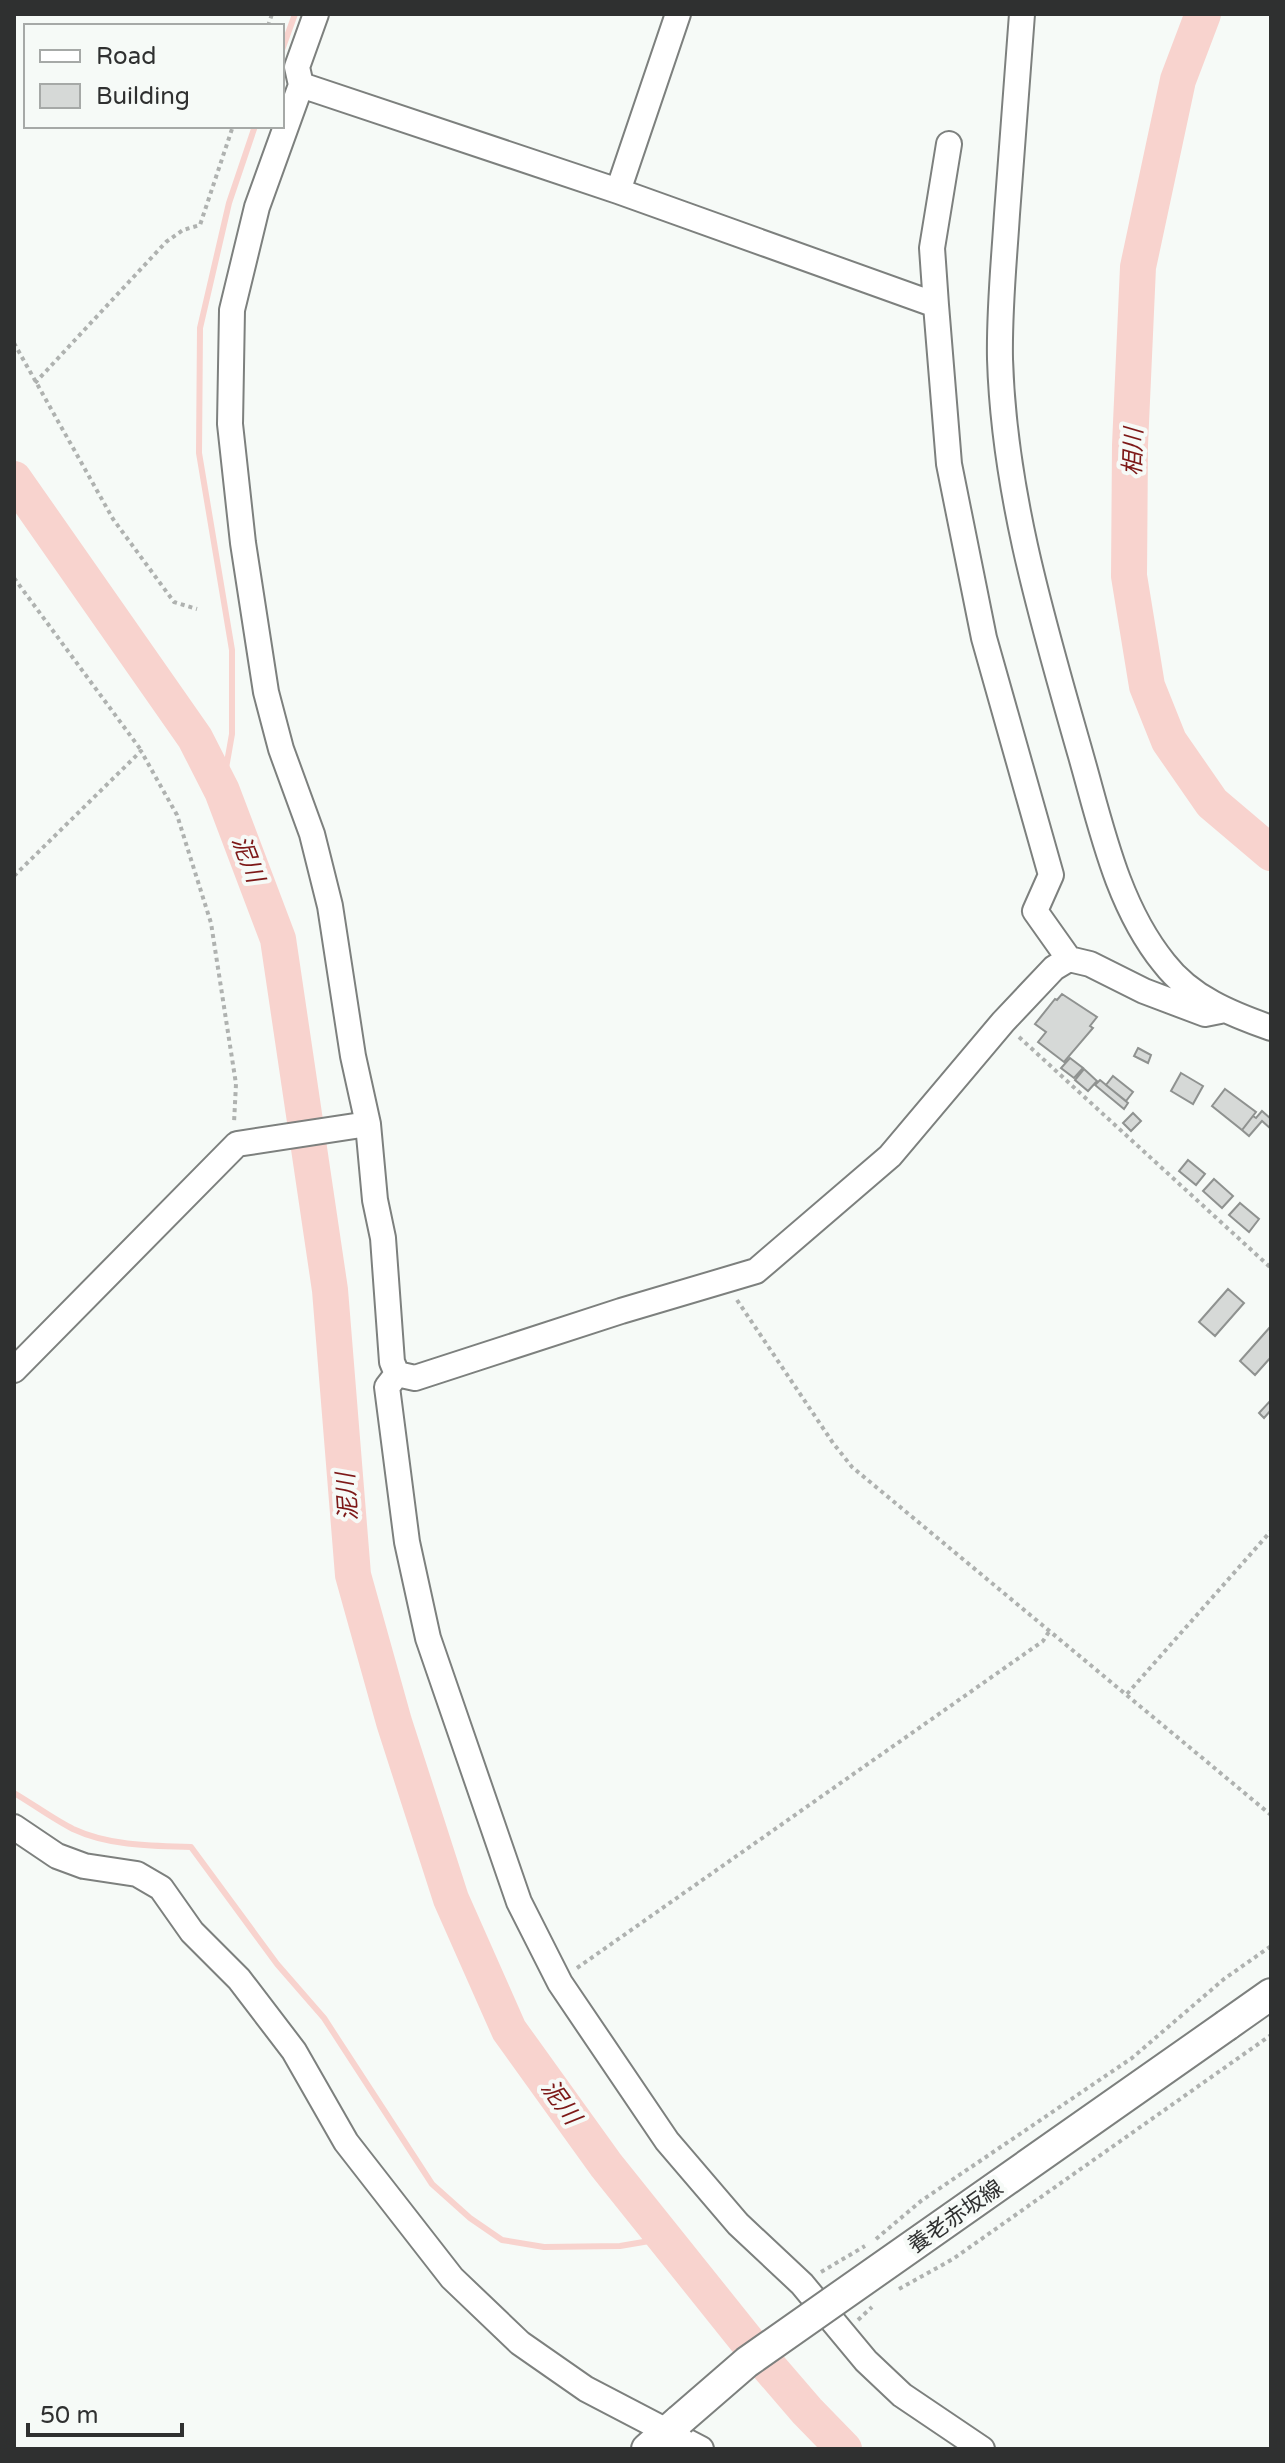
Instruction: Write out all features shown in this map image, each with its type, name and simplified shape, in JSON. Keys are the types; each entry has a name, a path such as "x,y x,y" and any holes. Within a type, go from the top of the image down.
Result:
{"main road":[{"name":"養老赤坂線","path":"664,2433 747,2362 1271,1994"}],"street":[{"path":"316,14 297,67 301,85 257,207 232,310 230,424 243,543 266,692 281,749 312,834 326,892 361,1125 383,1238 392,1362 397,1374"},
{"path":"618,191 678,14"},
{"path":"1022,14 1000,311 1000,361 1009,458 1034,589 1102,829 1140,929 1164,964 1184,984 1222,1011 1271,1028"},
{"path":"301,85 618,191 936,305"},
{"path":"949,144 932,248 949,464 984,638 1051,875 1035,911 1069,959 1090,964 1144,991 1205,1014 1222,1011"},
{"path":"397,1374 415,1378 756,1271 890,1156 1003,1022 1054,968 1069,959"},
{"path":"14,1370 242,1144 361,1125"},
{"path":"397,1374 387,1387 407,1542 428,1638 519,1902 560,1983 667,2141 738,2224 802,2284 866,2361 902,2395 982,2449"},
{"path":"14,1827 57,1856 84,1866 137,1874 161,1888 192,1932 239,1979 294,2051 346,2142 452,2278 520,2343 586,2389 664,2433 701,2449"}],"path":[{"path":"35,383 166,242 183,230 200,225 232,128"},
{"path":"14,343 113,519 174,602 197,609"},
{"path":"14,578 141,751 177,815 211,923 236,1084 233,1133 242,1144"},
{"path":"14,876 141,751"},
{"path":"1003,1022 1271,1268"},
{"path":"726,1281 852,1467 1271,1815"},
{"path":"1126,1694 1271,1531"},
{"path":"560,1983 589,1957 1043,1641 1050,1630"},
{"path":"802,2284 871,2242 921,2201 1132,2058 1224,1979 1271,1946"},
{"path":"894,2292 953,2259 1271,2035"},
{"path":"844,2333 873,2306"}],"building":[{"path":"1062,994 1097,1017 1090,1026 1093,1028 1064,1062 1038,1042 1046,1032 1035,1024"},
{"path":"1138,1048 1151,1055 1148,1063 1134,1056"},
{"path":"1070,1058 1083,1068 1074,1078 1061,1068"},
{"path":"1084,1069 1097,1081 1088,1091 1075,1080"},
{"path":"1181,1073 1203,1086 1193,1104 1171,1091"},
{"path":"1113,1076 1133,1092 1126,1101 1106,1085"},
{"path":"1100,1080 1128,1103 1124,1109 1095,1085"},
{"path":"1225,1089 1256,1112 1242,1130 1212,1106"},
{"path":"1262,1111 1271,1119 1271,1129 1262,1121 1249,1136 1242,1130 1253,1116 1256,1118"},
{"path":"1133,1113 1141,1121 1131,1131 1123,1123"},
{"path":"1188,1160 1205,1174 1196,1185 1179,1171"},
{"path":"1214,1179 1233,1196 1222,1208 1203,1191"},
{"path":"1240,1203 1259,1219 1249,1232 1229,1215"},
{"path":"1228,1289 1244,1303 1215,1336 1199,1322"},
{"path":"1271,1326 1271,1357 1255,1375 1240,1361"},
{"path":"1271,1400 1271,1410 1264,1418 1259,1413"}],"waterway":[{"path":"284,44 295,14"},
{"name":"相川","path":"1203,14 1178,80 1138,267 1130,445 1129,576 1147,686 1169,741 1212,803 1271,853"},
{"path":"222,791 232,734 232,650 199,453 200,328 229,203 254,128"},
{"name":"泥川","path":"14,479 195,738 222,791 278,939 330,1290 353,1575 394,1722 451,1899 509,2030 606,2165 751,2346 844,2449"},
{"path":"14,1793 87,1835 131,1844 191,1847 277,1964 324,2018 432,2184 470,2218 502,2240 544,2247 620,2246 667,2238"}]}
